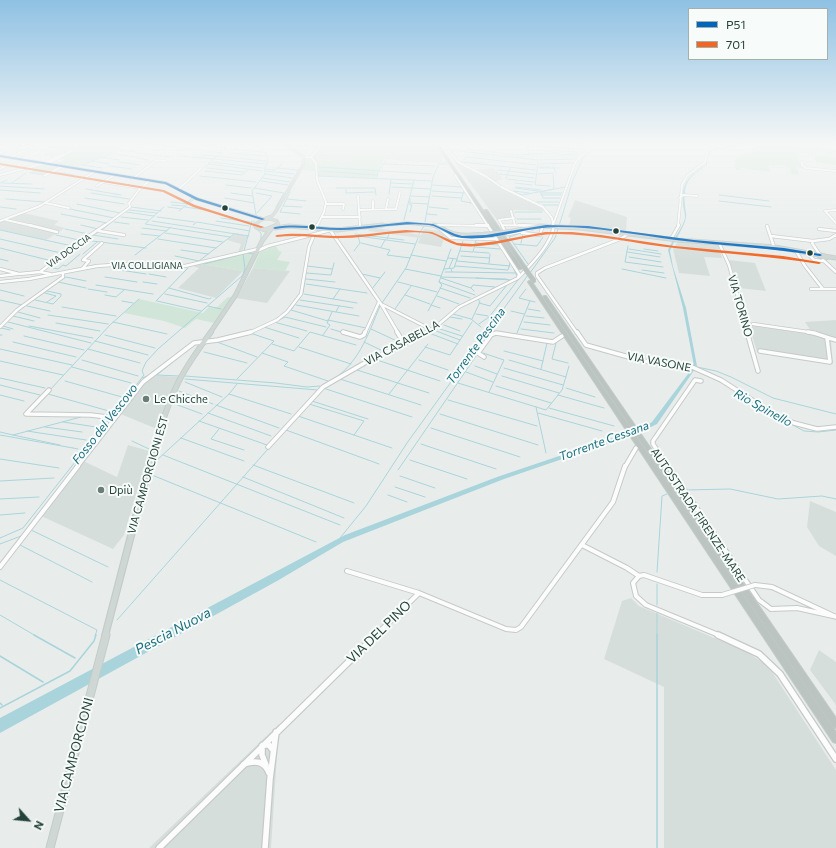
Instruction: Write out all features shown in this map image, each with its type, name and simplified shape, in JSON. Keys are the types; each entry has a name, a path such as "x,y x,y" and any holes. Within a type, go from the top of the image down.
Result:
{"highway":[{"name":"AUTOSTRADA FIRENZE-MARE","path":"465,182 635,435 836,739"},
{"name":"AUTOSTRADA FIRENZE-MARE","path":"635,435 836,724"}],"main road":[{"path":"152,182 171,185 196,198 254,217 272,219 289,226"},
{"path":"256,223 272,216 276,212 293,182"},
{"path":"263,238 278,225 276,212"},
{"path":"254,217 256,223 255,226 262,232 263,238"},
{"path":"259,230 289,226 331,230 398,223 437,226 448,233 458,236 489,234 553,226 630,233 678,240 774,247 808,253 823,258 836,258"},
{"name":"VIA CAMPORCIONI EST","path":"93,685 158,435 165,414 181,377 203,342 235,297 263,238"},
{"name":"VIA CAMPORCIONI","path":"50,848 93,685"}],"street":[{"path":"0,221 33,210 79,182"},
{"path":"97,186 103,182 140,188"},
{"name":"VIA DOCCIA","path":"40,272 83,240 113,222 130,207 129,202 140,188 148,182"},
{"path":"179,189 187,182"},
{"path":"316,228 322,217 326,204 318,182"},
{"path":"458,182 519,274 518,278"},
{"path":"493,182 501,187 543,207 552,218 553,226"},
{"name":"VIA CASABELLA","path":"268,447 323,387 368,360 432,330 459,308 518,278 535,260 552,236 553,226 568,182"},
{"path":"672,239 676,233 681,215 680,198 684,182"},
{"path":"359,210 396,209 400,192"},
{"path":"680,198 683,195 697,196"},
{"path":"358,196 360,227"},
{"path":"386,209 388,199"},
{"path":"373,201 373,209"},
{"path":"46,203 69,208"},
{"path":"326,204 344,204 343,209"},
{"path":"836,210 825,211 836,223"},
{"path":"512,211 515,225"},
{"path":"322,217 360,216"},
{"path":"502,225 541,227 540,235 519,233 507,234 499,220 514,218"},
{"path":"5,220 57,232"},
{"path":"488,226 442,224 437,226 443,233 451,238 496,239"},
{"path":"767,226 774,247"},
{"path":"519,233 532,229"},
{"path":"819,229 836,231"},
{"path":"261,244 268,246 331,230 380,303 404,343"},
{"name":"VIA DOCCIA","path":"99,231 124,235"},
{"name":"VIA VASONE","path":"630,233 620,239 537,272 537,276 585,344 643,361 692,367 721,380 769,410 794,423 817,429 836,427"},
{"path":"771,236 813,242 829,239 836,234"},
{"path":"0,567 112,417 143,382 194,343 246,334 284,315 301,294 308,251 314,235"},
{"name":"VIA TORINO","path":"719,242 729,265 758,371"},
{"path":"813,242 812,243 823,258 836,272"},
{"path":"82,269 89,261 83,260 102,243"},
{"name":"VIA COLLIGIANA","path":"0,282 82,269 128,264 186,266 250,251 257,252 268,246"},
{"path":"796,251 805,266 823,289"},
{"name":"VIA COLLIGIANA","path":"0,269 19,274"},
{"name":"VIA COLLIGIANA","path":"0,276 40,272 54,274"},
{"path":"0,327 17,310 64,277 63,273"},
{"path":"811,289 836,289"},
{"path":"380,303 432,330"},
{"path":"343,332 360,337 364,335 380,303"},
{"path":"753,324 817,333 827,338 836,340"},
{"path":"484,357 478,353 491,335 496,333 553,342 562,336"},
{"path":"573,334 578,333"},
{"path":"760,351 830,362 827,338"},
{"path":"701,381 695,380 651,445 764,606 771,609 807,610 835,617"},
{"path":"49,390 26,414 91,415 112,417"},
{"path":"636,448 625,467 620,488 613,502 582,545 629,568 638,576 648,576 700,595 722,595 755,586 772,587 835,617"},
{"name":"VIA DEL PINO","path":"159,848 262,745 419,593 506,629 516,630 521,627 565,565 582,545"},
{"path":"347,571 419,593"},
{"path":"638,576 634,580 633,587 635,594 643,603 654,609 734,640 767,661 780,674 836,759"},
{"path":"265,848 270,779 273,750 277,731"},
{"path":"270,779 262,755 262,745 269,745 273,750"},
{"path":"243,765 257,761 267,767"}],"shaded area":[{"path":"469,182 494,182 493,182 541,207 545,211 513,210 515,218 497,220"},
{"path":"575,200 627,217 626,231 569,225 571,218 568,217"},
{"path":"24,213 59,221 54,225 65,228 46,240 0,230 0,222"},
{"path":"370,227 421,235 424,229 440,231 452,240 444,239 441,247 418,243 420,238 368,231"},
{"path":"236,233 248,236 242,252 238,253 241,244 227,240"},
{"path":"679,240 718,244 722,258 704,257 710,276 679,273 673,249"},
{"path":"729,260 755,263 766,291 739,288"},
{"path":"202,264 243,271 216,298 178,288 199,268 193,266"},
{"path":"253,268 290,271 267,303 236,298"},
{"path":"836,320 836,341 831,341 833,364 757,352 748,322 811,331 805,322"},
{"path":"151,375 179,377 157,429 118,413 142,382"},
{"path":"128,445 149,451 124,535 113,549 39,515 81,460 117,477"},
{"path":"810,501 836,512 836,556 819,546 807,527"},
{"path":"631,598 639,606 745,651 762,662 772,672 836,770 836,848 664,848 664,687 604,659 622,601"},
{"path":"819,650 836,662 836,705 810,670"},
{"path":"279,724 271,848 149,848"}],"green space":[{"path":"276,246 279,251 282,252 277,260 290,262 285,271 253,268 261,249"},
{"path":"252,252 255,254 245,275 243,271 202,264"},
{"path":"228,297 233,297 214,323 196,319 185,328 164,321 124,313 139,299 203,313 209,307 216,308"}],"water":[{"path":"686,182 688,182 685,190 685,222 670,251 673,267 686,308 697,366 657,424 641,432 504,479 343,542 277,581 0,733 0,718 345,535 497,477 642,428 652,422 694,366 683,308 668,250 684,221 683,190"}],"waterway":[{"path":"252,182 256,182"},
{"name":"Fosso del Vescovo","path":"254,188 259,182"},
{"path":"265,182 288,185"},
{"path":"431,189 432,182"},
{"path":"535,182 535,185 550,186"},
{"path":"512,191 522,195 554,189 554,182"},
{"name":"Torrente Pescina","path":"559,226 573,182"},
{"path":"2,183 32,184"},
{"path":"389,194 391,183"},
{"path":"391,183 413,184"},
{"path":"515,183 532,185"},
{"path":"412,188 413,184"},
{"path":"226,185 251,188"},
{"path":"432,185 461,187 464,190 463,193"},
{"path":"0,186 44,189"},
{"path":"392,187 412,188"},
{"path":"516,187 541,190"},
{"path":"560,198 543,198 540,192 565,187"},
{"name":"Fosso del Vescovo","path":"254,188 252,191 254,203"},
{"path":"254,188 284,193 276,207"},
{"path":"336,188 375,188 376,195"},
{"path":"404,220 412,188"},
{"path":"412,188 431,189"},
{"path":"515,188 538,191"},
{"path":"86,189 121,195"},
{"path":"346,189 346,193 374,192"},
{"path":"429,197 431,189"},
{"path":"0,190 40,193"},
{"path":"432,191 463,193"},
{"path":"514,191 529,193"},
{"path":"290,192 283,206 302,207"},
{"path":"91,193 129,199"},
{"path":"231,193 252,196"},
{"path":"256,193 272,196 257,213"},
{"path":"463,193 461,201 471,203"},
{"path":"541,193 562,193"},
{"path":"542,195 561,195"},
{"path":"719,195 769,201"},
{"path":"411,196 429,197"},
{"path":"432,196 461,198"},
{"path":"425,222 429,197"},
{"path":"85,198 124,204"},
{"path":"187,203 192,198"},
{"path":"225,198 254,203"},
{"path":"6,199 44,202"},
{"path":"188,204 194,199"},
{"path":"287,199 306,201"},
{"path":"719,201 771,207"},
{"path":"171,202 188,204"},
{"path":"537,202 559,202"},
{"name":"Fosso del Vescovo","path":"254,203 256,215"},
{"path":"410,203 428,204"},
{"path":"410,203 410,205 412,205 410,212"},
{"path":"77,204 120,213"},
{"path":"182,209 188,204"},
{"path":"172,205 185,206"},
{"path":"543,205 558,205"},
{"path":"0,207 16,209"},
{"path":"131,207 160,211"},
{"path":"160,211 164,207"},
{"path":"168,207 182,209"},
{"path":"185,207 205,210"},
{"path":"429,207 448,209"},
{"path":"282,208 280,212 300,214"},
{"path":"70,209 114,218"},
{"path":"102,230 127,210"},
{"path":"129,210 157,213"},
{"path":"154,216 160,211"},
{"path":"126,212 154,216"},
{"path":"515,212 542,212"},
{"path":"61,214 107,223"},
{"path":"427,214 437,215"},
{"path":"154,216 145,224 170,228"},
{"path":"121,217 148,220"},
{"path":"157,217 195,222"},
{"path":"221,218 250,222"},
{"path":"517,219 541,219"},
{"path":"152,221 248,236"},
{"path":"216,221 249,226"},
{"name":"Fosso del Vescovo","path":"249,231 252,221"},
{"path":"254,221 254,227 261,233 261,239"},
{"path":"114,222 129,224"},
{"path":"193,225 197,222 249,231"},
{"path":"81,225 98,229"},
{"path":"419,234 424,226"},
{"path":"443,227 447,229"},
{"path":"142,228 166,231"},
{"path":"166,231 170,228"},
{"path":"170,228 230,237"},
{"path":"65,229 88,234"},
{"name":"Torrente Pescina","path":"530,273 555,238 558,229"},
{"path":"0,230 72,246"},
{"path":"159,236 166,231"},
{"name":"Fosso del Vescovo","path":"248,236 249,231"},
{"path":"99,232 93,235 118,239"},
{"path":"465,234 488,232"},
{"path":"165,233 223,242"},
{"path":"521,233 509,237 528,264"},
{"path":"141,234 159,236"},
{"path":"216,248 234,234"},
{"path":"355,234 387,238"},
{"path":"387,238 389,234"},
{"path":"521,243 523,234"},
{"path":"56,235 79,240"},
{"path":"144,248 159,236"},
{"name":"Fosso del Vescovo","path":"244,251 248,236"},
{"path":"354,251 360,243 358,236 415,244"},
{"path":"514,244 537,246 543,237"},
{"path":"387,238 404,240"},
{"path":"411,255 418,238"},
{"path":"0,239 61,253"},
{"path":"158,239 216,248"},
{"path":"85,240 144,248"},
{"path":"381,247 385,240"},
{"path":"460,251 473,252 476,240"},
{"path":"457,259 463,241"},
{"path":"83,254 97,242"},
{"path":"361,243 390,250 387,255 410,258"},
{"path":"476,243 498,245"},
{"path":"628,246 625,262 663,267"},
{"path":"475,247 500,249"},
{"path":"0,248 52,261"},
{"path":"135,255 144,248"},
{"path":"175,256 199,261 216,248"},
{"path":"439,282 451,249"},
{"path":"629,249 661,254"},
{"path":"644,249 658,251"},
{"path":"181,250 208,254"},
{"path":"474,252 489,253"},
{"path":"627,252 660,257"},
{"path":"49,267 58,269 63,265 66,266 80,254"},
{"name":"Fosso del Vescovo","path":"111,417 144,375 142,371 146,362 158,349 242,276 245,269 243,254"},
{"path":"204,264 243,254"},
{"path":"243,254 254,254"},
{"path":"489,263 490,254"},
{"path":"411,255 446,261"},
{"path":"461,256 489,258"},
{"path":"629,257 661,262"},
{"path":"405,269 410,258"},
{"path":"448,258 457,259"},
{"path":"0,259 8,261"},
{"path":"449,268 453,259"},
{"path":"444,269 454,268 457,259"},
{"path":"457,261 509,266"},
{"path":"328,321 291,310 303,293 306,273 331,275 334,263"},
{"path":"511,263 516,273"},
{"path":"307,266 332,269"},
{"path":"455,266 508,270 509,266"},
{"path":"0,268 21,273"},
{"path":"156,301 188,268"},
{"path":"382,303 405,269"},
{"path":"405,269 441,276"},
{"path":"622,269 666,278"},
{"path":"120,270 146,274"},
{"path":"642,270 664,273"},
{"path":"372,289 385,272"},
{"path":"445,272 452,272"},
{"path":"452,272 516,273"},
{"path":"149,274 166,277"},
{"path":"362,274 380,278"},
{"name":"Torrente Pescina","path":"340,538 366,506 407,443 528,275"},
{"path":"86,281 66,277 58,282 86,288"},
{"path":"105,277 137,282"},
{"path":"441,277 479,278"},
{"path":"441,278 471,288"},
{"path":"479,278 509,280"},
{"path":"479,278 509,280"},
{"path":"306,279 335,282"},
{"path":"479,324 489,317 518,280"},
{"path":"143,282 157,284"},
{"path":"398,282 437,292"},
{"path":"439,282 475,295"},
{"path":"439,282 442,285 440,288"},
{"path":"306,284 340,289"},
{"path":"96,285 153,294"},
{"path":"471,288 473,285 495,287"},
{"path":"479,303 490,306 507,285"},
{"path":"395,309 411,286"},
{"path":"492,289 497,287"},
{"path":"169,288 209,299 211,298"},
{"path":"431,305 440,288"},
{"path":"440,288 470,298"},
{"path":"471,288 474,291"},
{"path":"88,289 107,292"},
{"path":"333,299 340,289"},
{"path":"340,289 367,293"},
{"path":"526,289 519,298 535,302"},
{"path":"0,290 24,296"},
{"path":"13,316 19,310 48,290"},
{"path":"105,295 116,297 124,290"},
{"path":"35,300 53,304 61,296 61,294 47,291"},
{"path":"45,293 56,296 47,302"},
{"path":"165,294 207,303"},
{"path":"304,294 333,299"},
{"path":"405,295 430,304"},
{"path":"437,296 459,304"},
{"path":"113,322 139,299"},
{"path":"333,299 357,303"},
{"path":"478,299 479,303"},
{"path":"0,300 22,305"},
{"path":"300,300 353,308"},
{"path":"122,301 133,303"},
{"path":"157,301 201,311"},
{"path":"517,333 530,301"},
{"path":"472,319 479,303"},
{"path":"296,305 336,312"},
{"path":"428,311 431,305"},
{"path":"431,305 440,308"},
{"path":"27,306 50,311"},
{"path":"208,306 221,309"},
{"path":"336,312 339,306"},
{"path":"365,342 380,306"},
{"path":"62,307 116,316"},
{"path":"528,309 540,311"},
{"path":"511,311 524,314"},
{"path":"18,312 40,318"},
{"path":"328,320 332,312"},
{"path":"336,312 359,316"},
{"path":"453,314 471,319 481,327"},
{"path":"476,314 488,316"},
{"path":"48,315 108,324"},
{"path":"3,326 13,316"},
{"path":"13,316 34,321"},
{"path":"526,316 544,318"},
{"path":"279,320 285,317 326,327"},
{"path":"435,329 450,317 462,319"},
{"path":"328,320 366,328"},
{"path":"323,335 330,325 327,323 328,321"},
{"path":"8,322 91,343"},
{"path":"95,341 113,322"},
{"path":"113,322 167,334"},
{"path":"274,322 307,331"},
{"path":"460,340 472,322"},
{"path":"524,322 550,325"},
{"path":"56,323 100,331"},
{"path":"444,325 460,331"},
{"path":"3,326 13,329"},
{"path":"29,326 93,338"},
{"path":"264,327 299,338"},
{"path":"1,328 10,330"},
{"path":"331,329 341,332"},
{"path":"371,329 399,342"},
{"path":"440,329 462,336"},
{"path":"521,329 554,333"},
{"path":"436,331 460,340"},
{"path":"272,344 294,351 310,332 356,345"},
{"path":"250,333 274,341 262,353"},
{"path":"429,333 457,344"},
{"path":"105,335 155,348"},
{"path":"24,336 84,350"},
{"path":"457,344 460,340"},
{"path":"50,390 95,341"},
{"path":"95,341 148,355"},
{"path":"13,342 76,357"},
{"path":"217,342 257,357"},
{"path":"351,364 365,342"},
{"path":"365,342 383,351"},
{"path":"370,358 399,343"},
{"path":"543,361 547,343"},
{"path":"556,343 552,359 568,363"},
{"path":"426,347 428,344"},
{"path":"426,347 450,355 457,344"},
{"path":"299,347 351,364"},
{"path":"408,370 426,347"},
{"path":"0,349 72,365"},
{"path":"88,349 140,363"},
{"path":"504,351 543,361"},
{"path":"204,352 247,363"},
{"path":"237,379 262,353"},
{"path":"262,353 288,362 284,366 328,381"},
{"path":"483,353 504,360 489,392"},
{"path":"179,376 157,375 180,356"},
{"path":"398,470 476,356"},
{"path":"374,359 408,370"},
{"path":"82,360 138,376"},
{"path":"419,360 448,370"},
{"path":"509,360 566,377"},
{"path":"0,361 63,375"},
{"path":"541,369 543,361"},
{"path":"338,376 351,364"},
{"path":"475,366 497,374"},
{"path":"566,377 569,366"},
{"path":"72,367 131,383"},
{"path":"697,367 716,371 731,377 773,398 836,414"},
{"path":"504,368 563,385"},
{"path":"357,370 398,383"},
{"path":"398,383 408,370"},
{"path":"408,370 440,381"},
{"path":"466,372 493,382"},
{"name":"Fosso del Vescovo","path":"142,378 150,375"},
{"path":"185,376 276,383 307,387 320,386"},
{"path":"502,376 559,393"},
{"path":"558,395 562,390 566,377"},
{"name":"Rio Spinello","path":"711,377 729,387"},
{"path":"0,378 45,388"},
{"path":"185,379 318,390"},
{"path":"340,379 421,405"},
{"path":"65,381 122,397"},
{"path":"185,382 222,397"},
{"path":"389,394 398,383"},
{"path":"398,383 429,393"},
{"path":"458,383 546,410 558,395"},
{"path":"229,394 237,384"},
{"path":"0,385 40,395"},
{"path":"496,386 551,403"},
{"path":"323,388 412,417"},
{"path":"566,388 595,397"},
{"path":"179,391 213,404"},
{"path":"48,394 109,411"},
{"path":"217,405 229,394"},
{"path":"229,394 291,414"},
{"path":"0,395 24,401"},
{"path":"558,395 604,408"},
{"name":"Rio Spinello","path":"747,399 766,411"},
{"path":"448,400 537,426"},
{"path":"312,401 368,419"},
{"path":"175,404 202,414"},
{"path":"309,404 364,421 354,435"},
{"path":"208,413 217,405"},
{"path":"217,405 279,428"},
{"path":"536,407 546,453"},
{"name":"Torrente Cessana","path":"549,408 614,426"},
{"path":"199,421 208,413"},
{"path":"208,413 271,436"},
{"name":"Torrente Cessana","path":"538,413 602,431"},
{"path":"440,414 538,445"},
{"path":"298,416 392,448"},
{"path":"28,431 81,417"},
{"name":"Rio Spinello","path":"780,418 804,431 818,432 836,430"},
{"name":"Fosso del Vescovo","path":"0,538 23,528 109,419"},
{"path":"181,438 199,421"},
{"path":"199,421 267,445"},
{"path":"63,422 96,427"},
{"path":"45,427 82,432"},
{"path":"431,428 520,457"},
{"path":"219,429 211,439 244,450"},
{"path":"286,430 379,464"},
{"path":"13,435 28,431"},
{"path":"28,431 86,440"},
{"path":"0,432 13,435"},
{"path":"0,435 78,449"},
{"path":"13,435 60,445"},
{"path":"157,460 181,438"},
{"path":"181,438 244,461"},
{"path":"132,441 149,449"},
{"path":"421,444 496,469"},
{"path":"254,465 268,449"},
{"path":"163,455 237,484"},
{"path":"0,459 59,468"},
{"path":"410,460 467,479"},
{"path":"243,477 254,465"},
{"path":"254,465 354,503"},
{"path":"152,475 220,503"},
{"path":"400,476 435,488"},
{"path":"237,484 243,477"},
{"path":"243,477 344,518"},
{"path":"0,481 54,478"},
{"path":"220,503 237,484"},
{"path":"237,484 340,525"},
{"path":"395,487 425,497"},
{"path":"687,490 730,489 778,499 822,496 836,499"},
{"path":"657,572 662,496 667,494"},
{"path":"388,495 407,502"},
{"path":"0,499 39,497"},
{"path":"117,620 220,503"},
{"path":"220,503 316,542"},
{"path":"0,515 25,513"},
{"path":"31,530 108,567"},
{"path":"0,544 21,536"},
{"path":"20,545 92,582"},
{"path":"0,580 97,630 95,636"},
{"path":"657,584 657,605"},
{"path":"657,613 657,848"},
{"path":"0,615 36,636"},
{"path":"34,635 75,658"},
{"path":"0,708 70,671 94,641 96,635"},
{"path":"0,656 43,682"}],"transit line":[{"name":"701","path":"107,182 164,191 194,206 262,227"},
{"name":"P51","path":"157,182 166,183 197,199 263,219"},
{"name":"P51","path":"275,228 292,226 352,229 418,223 438,226 449,233 458,236 474,237 546,226 573,226 820,255"},
{"name":"701","path":"277,236 302,234 354,237 416,231 436,234 456,244 473,245 497,243 533,235 557,233 819,263"}],"place":[{"name":"Le Chicche","path":"146,399"},
{"name":"Dpiù","path":"101,490"}],"water label":[{"name":"Pescia Nuova","path":"173,631"}]}
